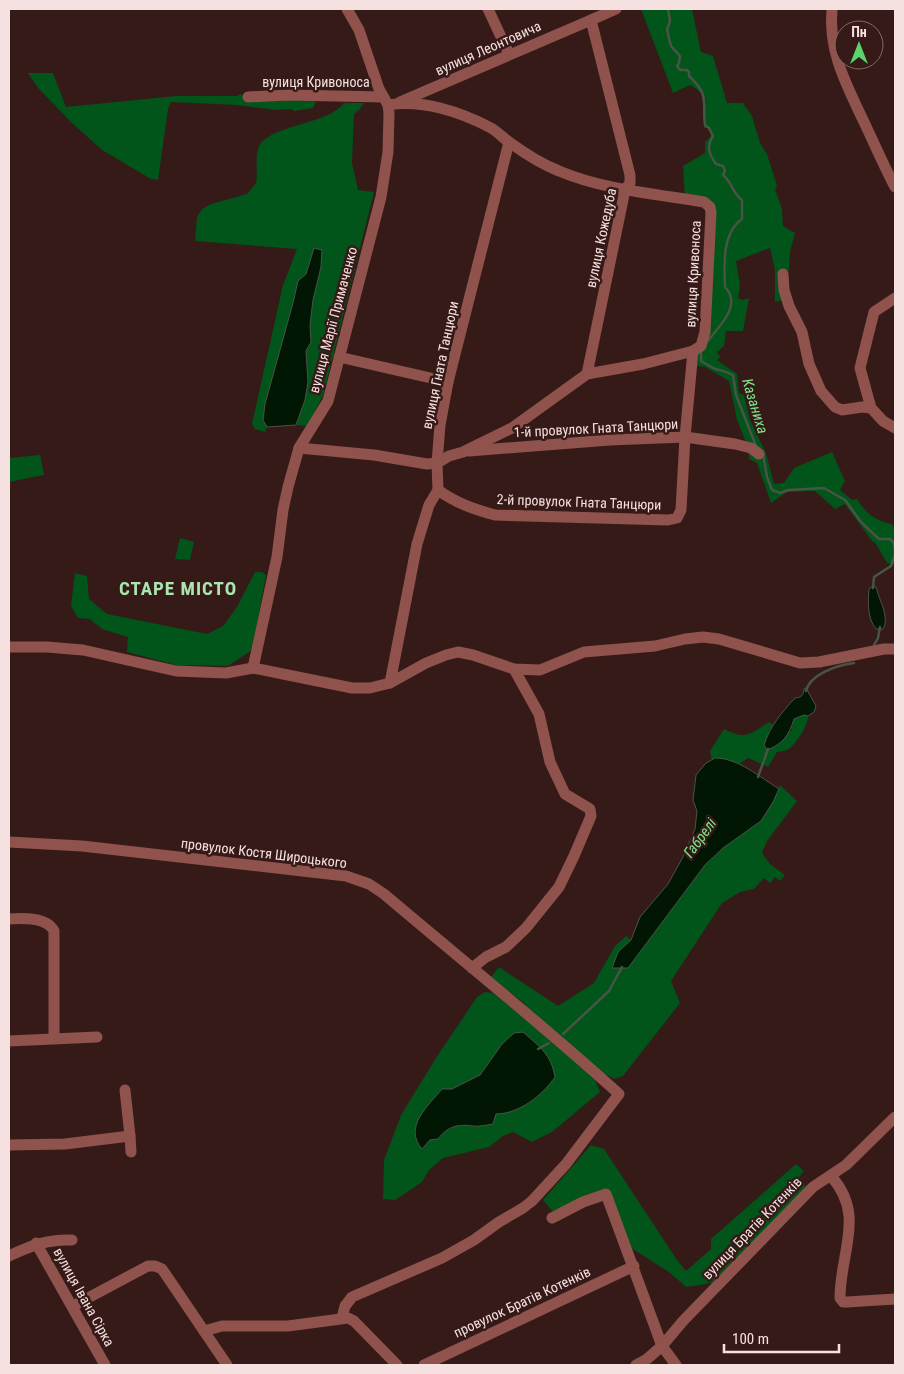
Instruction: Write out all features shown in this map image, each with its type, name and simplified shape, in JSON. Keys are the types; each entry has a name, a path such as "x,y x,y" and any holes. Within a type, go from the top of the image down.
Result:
{"street":[{"name":"вулиця Марії Примаченко","path":"253,668 278,557 283,510 299,448 328,401 381,197 388,152 390,102 379,89 359,30 347,9"},
{"path":"488,9 509,54"},
{"path":"591,20 616,9"},
{"path":"832,9 830,26 842,77 895,187"},
{"name":"вулиця Леонтовича","path":"390,102 591,20"},
{"name":"вулиця Кожедуба","path":"587,374 625,190 630,183 630,175 591,20"},
{"name":"вулиця Кривоноса","path":"248,96 288,95 390,102 440,108 460,114 492,129 533,158 559,171 625,190 704,202 710,207 711,213 705,332 701,346 693,351"},
{"name":"вулиця Гната Танцюри","path":"438,490 436,463 440,425 448,382 509,142"},
{"path":"783,274 784,290 789,306 802,332 809,364 821,391 835,407 842,410 862,407 871,408"},
{"path":"895,298 874,312 860,368 871,408 883,421 895,428"},
{"path":"299,448 374,455 427,464 436,463 512,428 587,374 643,364 693,351"},
{"name":"2-й провулок Гната Танцюри","path":"438,490 471,509 495,515 668,520 677,518 681,510 685,437 693,351"},
{"path":"339,357 448,382"},
{"name":"1-й провулок Гната Танцюри","path":"463,452 610,440 685,437 735,444 751,448 759,454"},
{"path":"390,683 418,544 429,505 438,490"},
{"path":"9,647 47,647 83,650 176,671 226,673 253,668 352,688 370,688 390,683 426,663 446,654 458,652 474,655 514,669 540,670 584,652 654,646 703,637 719,639 800,663 818,662 884,649 895,649"},
{"path":"472,968 486,956 506,946 526,928 559,887 591,816 590,809 586,805 565,794 550,762 539,714 514,669"},
{"name":"провулок Костя Широцького","path":"9,842 82,846 346,876 369,884 384,894 554,1035 619,1094 566,1164 532,1201 474,1240 442,1258 352,1297 345,1306 342,1318"},
{"path":"9,919 41,921 47,924 54,932 54,1038"},
{"path":"9,1041 97,1037"},
{"path":"125,1090 131,1152"},
{"name":"вулиця Братів Котенків","path":"636,1365 647,1359 662,1346 812,1187 846,1165 895,1117"},
{"path":"9,1145 64,1144 130,1136"},
{"path":"831,1176 844,1194 848,1207 850,1227 840,1298 842,1302 895,1299"},
{"path":"552,1218 583,1202 606,1194 662,1346 676,1365"},
{"path":"9,1256 36,1243 72,1240"},
{"name":"вулиця Івана Сірка","path":"36,1243 105,1365"},
{"path":"73,1306 148,1266 156,1266 162,1269 227,1365"},
{"name":"провулок Братів Котенків","path":"424,1365 634,1266"},
{"path":"204,1331 222,1326 288,1326 348,1318 397,1365"}],"green space":[{"path":"641,9 692,9 701,52 713,56 727,103 743,103 752,116 760,143 767,154 777,186 775,189 782,209 783,226 795,233 790,252 789,270 783,274 787,300 775,302 775,270 770,248 736,261 740,285 738,298 743,300 749,298 743,331 726,331 724,346 717,352 720,357 717,360 737,374 739,393 744,395 750,420 766,453 774,484 784,483 794,468 832,452 845,481 840,490 852,500 857,499 872,516 892,524 895,529 895,565 887,563 876,544 845,504 835,509 815,491 787,492 771,503 757,463 749,459 748,447 737,420 729,381 705,367 697,366 710,207 685,199 683,166 705,153 705,142 711,136 709,128 704,128 703,107 706,102 702,93 690,85 673,93"},
{"path":"28,73 53,73 66,107 176,96 237,96 241,94 245,99 308,98 316,102 313,108 294,111 292,109 276,110 237,105 171,102 168,109 158,180 151,179 102,150 38,88"},
{"path":"344,103 364,103 354,114 352,163 358,190 374,192 323,396 307,426 296,425 305,400 308,382 306,351 311,342 310,325 313,300 314,248 306,274 298,281 263,420 267,427 265,432 255,429 252,424 283,285 297,249 195,241 197,217 202,209 211,204 247,194 256,183 258,149 263,141 272,134 325,116 336,111"},
{"path":"40,455 44,475 9,482 9,458"},
{"path":"180,538 194,542 190,560 175,559"},
{"path":"255,572 262,572 266,575 252,650 228,666 176,665 127,652 128,637 102,629 90,619 78,618 71,606 75,573 87,576 89,599 107,614 207,634 223,626 237,607"},
{"path":"804,715 808,716 808,720 799,738 789,749 777,752 768,767 748,758 739,764 715,758 712,760 710,751 724,729 743,735 752,733 769,722 773,725 768,732 791,731 794,719"},
{"path":"780,785 797,801 767,841 762,853 770,864 785,875 780,881 775,877 770,883 764,878 754,889 740,892 722,903 671,981 680,1003 623,1076 614,1079 607,1075 594,1077 600,1092 552,1132 532,1142 513,1132 503,1136 489,1147 443,1158 429,1170 422,1182 406,1193 395,1200 383,1199 384,1160 401,1115 477,997 485,992 493,993 520,1014 526,1005 491,977 499,967 558,1006 594,983 615,946 626,936 631,940 618,952 613,968 628,968 705,865 723,848 761,821","holes":["502,1044 547,1088 517,1109 496,1114 493,1124 456,1126 444,1132 438,1139 430,1140 442,1089 452,1089 480,1075"]},
{"path":"591,1145 604,1149 686,1271 711,1249 711,1239 796,1164 804,1171 799,1177 807,1188 712,1283 686,1287 669,1272 628,1246 608,1191 555,1214 543,1200"}],"water":[{"path":"314,248 322,250 321,267 313,300 310,325 311,342 306,351 308,382 305,400 296,425 267,427 263,420 265,404 298,281 306,274"},
{"path":"873,586 876,587 885,614 883,629 876,629 871,620 868,604 869,589"},
{"path":"806,688 816,706 814,712 808,716 804,715 794,719 785,738 767,750 764,745 773,725 795,698 802,696"},
{"path":"715,758 732,761 779,789 773,802 761,821 723,848 705,865 628,968 612,968 618,952 631,940 640,917 668,884 683,857 695,829 697,811 693,800 696,775 706,763"},
{"path":"523,1032 535,1042 551,1062 555,1077 550,1084 537,1097 522,1107 513,1111 496,1114 493,1124 454,1127 446,1131 438,1139 430,1140 422,1149 415,1133 416,1125 430,1102 442,1089 452,1089 480,1075 502,1044 514,1033"}],"waterway":[{"name":"Казаниха","path":"668,9 670,21 667,30 671,46 680,56 677,66 680,70 687,70 689,72 689,76 700,89 704,99 705,125 713,136 709,147 710,154 716,164 723,166 725,171 723,175 736,195 742,200 742,219 731,232 726,250 725,287 730,294 730,309 727,316 707,342"},
{"name":"Казаниха","path":"701,350 701,361 713,368 733,375 736,395 756,446"},
{"name":"Казаниха","path":"763,454 767,477 772,490 780,493 788,490 824,488 845,500 861,522 879,539 890,539 895,544"},
{"name":"Габрелі","path":"873,588 874,577 891,566 895,554 894,543"},
{"name":"Габрелі","path":"874,645 878,638 880,627"},
{"name":"Габрелі","path":"806,691 813,680 819,675 833,668 854,663"},
{"name":"Габрелі","path":"758,777 768,749"},
{"name":"Габрелі","path":"563,1034 609,991 622,967"},
{"name":"Габрелі","path":"538,1049 549,1043"}],"district":[{"name":"СТАРЕ МІСТО","path":"178,588"}]}
